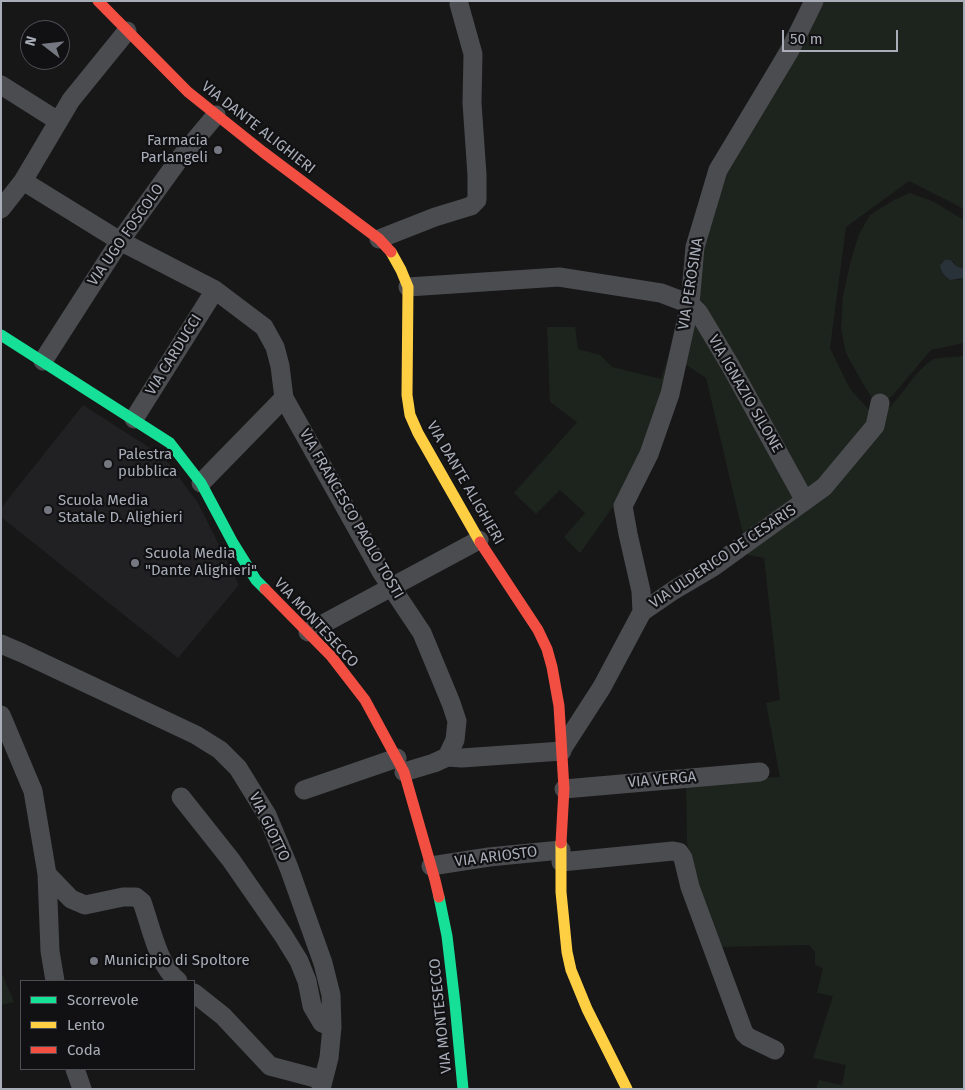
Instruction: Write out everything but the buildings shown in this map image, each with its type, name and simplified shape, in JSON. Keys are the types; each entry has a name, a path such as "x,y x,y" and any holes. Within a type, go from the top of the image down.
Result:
{"main road":[{"name":"VIA DANTE ALIGHIERI","path":"98,1 188,92 263,152 379,239 391,253 401,270 408,287 407,395 410,415 418,433 479,540 538,630 547,649 552,667 559,706 562,750 564,789 561,892 567,952 571,970 587,1009 627,1089"},
{"name":"VIA MONTESECCO","path":"1,336 170,443 201,483 233,543 256,580 331,656 365,700 401,765 435,880 447,936 463,1089"}],"street":[{"name":"VIA PEROSINA","path":"642,612 641,591 628,534 624,506 649,454 670,394 690,304 695,247 718,170 790,50 814,1"},
{"path":"379,239 435,217 472,206 477,200 472,103 472,54 459,4"},
{"path":"1,209 23,181 71,100 127,31"},
{"path":"1,85 58,121"},
{"name":"VIA UGO FOSCOLO","path":"43,361 120,241 180,158 216,114"},
{"name":"VIA FRANCESCO PAOLO TOSTI","path":"23,181 120,241 215,290 264,327 275,347 280,366 284,398 382,573 422,633 456,714 455,740 447,756"},
{"path":"408,287 559,277 661,293 690,304"},
{"name":"VIA CARDUCCI","path":"134,419 215,290"},
{"name":"VIA IGNAZIO SILONE","path":"690,304 699,313 730,365 805,501"},
{"path":"201,483 284,398"},
{"name":"VIA ULDERICO DE CESARIS","path":"562,750 602,687 642,612 674,590 713,568 824,487 875,426 880,403"},
{"path":"308,632 479,540"},
{"name":"VIA GIOTTO","path":"3,646 196,734 220,750 238,768 267,815 289,868 332,995 332,1027 329,1058 322,1084"},
{"path":"1,715 33,791 47,874 50,951 55,980"},
{"path":"304,790 401,765 434,764 447,756 462,758 562,750"},
{"name":"VIA VERGA","path":"564,789 760,772"},
{"path":"181,797 232,860 283,935 299,961 307,981 312,1006 322,1023 332,1027"},
{"name":"VIA ARIOSTO","path":"431,866 499,856 679,852 684,858 690,887 744,1033 748,1037 775,1050"},
{"path":"47,874 71,899 85,905 123,897 136,897 142,902 161,960 175,978"},
{"path":"195,994 223,1016 270,1066 322,1084"},
{"path":"76,1070 82,1089"}],"shaded area":[{"path":"804,1 964,1 964,209 909,181 846,227 830,348 850,389 869,410 874,401 846,353 841,329 843,296 859,234 870,215 894,200 910,193 934,202 964,220 964,269 957,267 953,261 942,262 940,268 948,279 959,280 964,278 964,343 931,350 893,395 884,402 889,408 920,370 932,360 964,356 964,1089 816,1089 819,1080 842,1085 846,1065 813,1058 833,996 817,993 823,968 815,965 815,952 809,945 718,947 693,873 687,842 686,783 780,777 766,703 780,700 764,558 748,555 706,378 679,360 637,473 580,553 564,537 585,513 560,490 536,514 514,493 577,422 550,402 547,327 575,327 578,349 600,355 612,367 661,379 748,106"},
{"path":"945,260 951,261 956,266 964,269 964,278 950,280 946,277 940,267"},
{"path":"83,405 164,457 198,503 239,585 178,658 1,517 1,508"},
{"path":"1,971 14,1002 1,1005"}],"traffic: fast":[{"path":"1,335 170,443 201,483 233,543 256,580 265,589"},
{"path":"439,897 447,936 463,1089"}],"traffic: slow":[{"path":"391,252 408,287 407,395 410,415 418,433 480,542"},
{"path":"561,843 561,892 567,952 571,970 587,1009 627,1089"}],"traffic: jam":[{"path":"98,1 188,92 263,152 379,239 391,252"},
{"path":"480,542 538,630 547,649 552,667 559,706 564,789 561,843"},
{"path":"265,589 331,656 365,700 404,772 439,897"}],"place":[{"name":"Farmacia Parlangeli","path":"218,150"},
{"name":"Palestra pubblica","path":"108,464"},
{"name":"Scuola Media Statale D. Alighieri","path":"48,510"},
{"name":"Scuola Media \"Dante Alighieri\"","path":"135,563"},
{"name":"Municipio di Spoltore","path":"94,961"}]}
